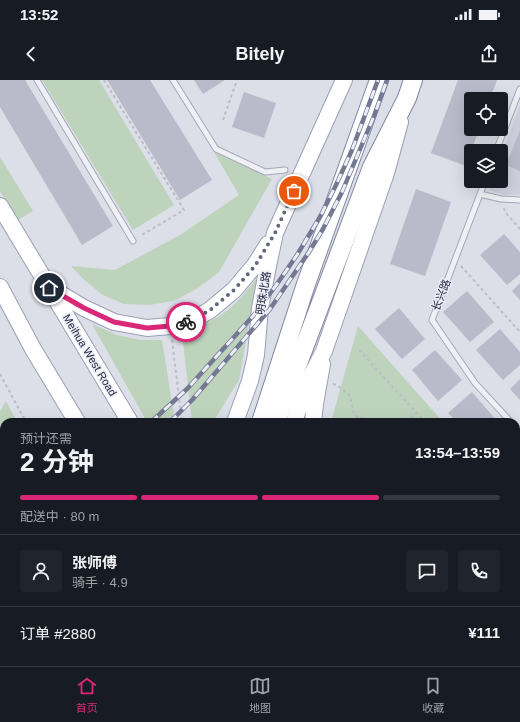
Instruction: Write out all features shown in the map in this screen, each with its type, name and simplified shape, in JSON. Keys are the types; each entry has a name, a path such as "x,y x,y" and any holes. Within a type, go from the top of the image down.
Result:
{"highway":[{"path":"262,418 306,284 379,80"},
{"path":"278,418 372,167 407,98 413,80"}],"main road":[{"name":"明珠北路","path":"236,418 250,381 256,355 260,308 275,233 344,80"},
{"path":"295,418 307,384 324,351 386,173 407,98"},
{"name":"Meihua West Road","path":"0,206 128,418"},
{"path":"49,288 84,308 114,322 147,328 170,326 191,321 210,310 234,290 255,266 275,233"},
{"path":"0,287 33,349 75,418"},
{"path":"314,418 315,404 324,351"}],"lane":[{"path":"37,80 133,241"},
{"path":"173,80 216,149 266,172 285,170"},
{"path":"499,144 520,89"},
{"name":"长兴路","path":"482,188 432,320 475,382 507,418"},
{"path":"480,194 501,199 520,200"}],"path":[{"path":"104,80 184,210 133,241"},
{"path":"223,120 237,80"},
{"path":"501,199 505,212 520,229"},
{"path":"455,259 520,332"},
{"path":"170,326 182,418"},
{"path":"359,350 421,418"},
{"path":"0,374 24,418"},
{"path":"320,380 337,385 346,392 350,396 354,414 362,418"},
{"path":"410,418 416,413"}],"shaded area":[{"path":"520,105 520,195 503,195 489,190 490,188 508,188 508,144 506,144"}],"green space":[{"path":"42,80 99,80 174,205 133,230"},
{"path":"214,152 272,179 219,272 198,288 174,301 149,305 124,304 103,295 82,278 71,266 115,270 180,235 239,195"},
{"path":"0,157 33,211 18,220 0,191"},
{"path":"257,278 239,380 215,418 192,418 182,333 222,315 239,300"},
{"path":"92,324 117,335 140,340 162,340 174,418 145,418"},
{"path":"358,326 439,418 332,418"},
{"path":"6,401 15,418 0,418 0,411"}],"building":[{"path":"0,80 25,80 113,226 82,245 0,107"},
{"path":"107,80 150,80 212,180 180,200"},
{"path":"194,80 225,80 203,94"},
{"path":"458,80 497,80 493,92 464,92 464,136 477,136 474,144 464,144 464,165 431,153"},
{"path":"244,92 276,103 264,138 232,127"},
{"path":"520,130 520,171 508,166 508,160"},
{"path":"416,189 451,202 425,276 390,264"},
{"path":"504,234 520,252 520,274 507,285 480,255"},
{"path":"520,283 520,300 512,291"},
{"path":"467,291 494,322 470,342 443,312"},
{"path":"399,308 425,339 402,359 375,329"},
{"path":"500,329 520,352 520,365 503,380 476,350"},
{"path":"435,350 462,380 438,401 412,370"},
{"path":"520,379 520,400 510,389"},
{"path":"472,392 495,418 453,418 448,413"}],"railway":[{"path":"155,418 187,389 253,316 297,255 320,217 336,185 352,150 378,80"},
{"path":"174,418 193,399 270,309 309,252 342,192 374,116 387,80"}],"way so far":[{"path":"186,322 191,321 210,310 234,290 255,266 275,233 294,191"}],"route":[{"path":"49,288 84,308 114,322 147,328 170,326 186,322"}]}
